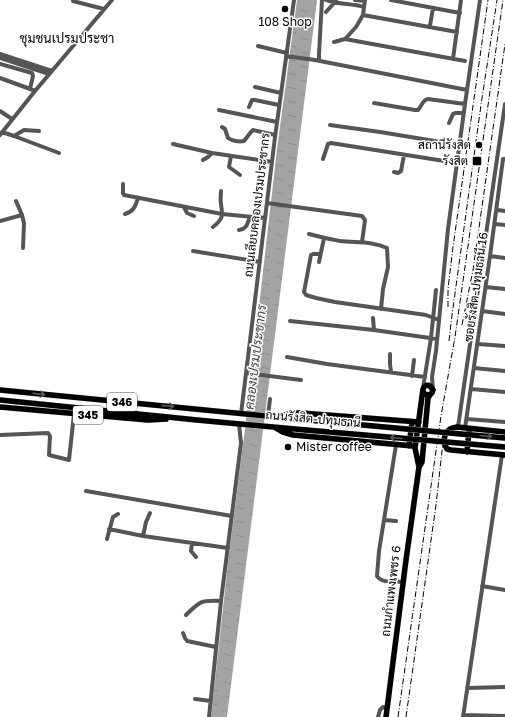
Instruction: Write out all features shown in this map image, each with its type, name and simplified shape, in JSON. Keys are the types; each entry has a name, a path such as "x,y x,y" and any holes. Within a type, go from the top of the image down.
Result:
{"main road":[{"path":"430,386 431,392 425,395 424,388 430,386"},
{"name":"ถนนกำแพงเพชร 6","path":"386,717 419,467 415,448 424,388"},
{"name":"ถนนรังสิต-ปทุมธานี","path":"0,390 270,417 505,438"},
{"name":"ถนนกำแพงเพชร 6","path":"419,467 422,462 428,398 431,392"},
{"name":"ถนนรังสิต-ปทุมธานี","path":"0,400 176,418 505,447"},
{"name":"345","path":"0,408 156,421 176,418"},
{"path":"270,417 301,413 418,422"},
{"path":"409,446 412,422"},
{"path":"275,427 283,432 294,435 409,446 415,448"},
{"path":"504,455 447,449 444,444 444,439 447,431 458,427 505,432"},
{"path":"467,428 467,452"}],"street":[{"path":"59,154 14,136 1,134 33,90 51,72 112,0"},
{"name":"ถนนเลียบคลองเปรมประชากร","path":"243,414 275,135 294,0"},
{"path":"317,61 319,54 322,0"},
{"path":"326,0 364,7"},
{"path":"345,39 356,27 363,15 365,0 355,0"},
{"path":"391,0 460,12"},
{"path":"453,60 461,0"},
{"path":"431,392 448,229 480,0"},
{"path":"73,1 104,9"},
{"path":"326,12 336,1"},
{"path":"430,26 433,8"},
{"path":"363,15 457,32"},
{"path":"334,42 345,39 465,61"},
{"path":"258,46 287,55 467,90"},
{"path":"0,54 7,58 51,72"},
{"path":"0,58 7,58"},
{"path":"0,64 32,73 33,90"},
{"path":"0,78 33,90"},
{"path":"255,87 281,93"},
{"path":"374,103 415,110 418,110 423,101 428,99 465,104"},
{"path":"249,107 252,100 279,105"},
{"path":"458,427 505,104"},
{"path":"219,110 277,122"},
{"path":"0,111 12,119"},
{"path":"449,123 453,114 464,113"},
{"path":"330,125 459,145"},
{"path":"222,127 225,129 230,140 242,142 254,130 275,135"},
{"path":"14,136 24,130 39,131"},
{"path":"323,159 328,144 331,143 457,163"},
{"path":"173,144 212,153 272,162"},
{"path":"203,160 212,153"},
{"path":"394,172 398,173 401,171 404,155"},
{"path":"231,156 229,167 240,175"},
{"name":"ซอยรังสิต-ปทุมธานี 16","path":"467,428 466,419 503,177 504,159"},
{"path":"123,184 123,194 138,198 222,214 265,218"},
{"path":"214,227 220,221 222,214 220,202 221,191"},
{"path":"125,214 133,210 138,198"},
{"path":"16,201 24,223 23,248"},
{"path":"268,203 362,216 364,220 362,242"},
{"path":"184,207 187,213 194,216"},
{"path":"497,210 505,211"},
{"path":"0,221 22,215"},
{"path":"239,230 246,228 250,217"},
{"path":"495,224 505,225"},
{"path":"309,234 342,241 362,242 387,248 388,267 383,289 381,309"},
{"path":"319,262 324,238"},
{"path":"193,251 260,262"},
{"path":"320,254 313,254 310,257 304,292 306,295 329,301 426,315 439,320"},
{"path":"490,256 505,258"},
{"path":"486,287 505,289"},
{"path":"424,388 436,290"},
{"path":"482,311 505,314"},
{"path":"373,318 374,330"},
{"path":"290,321 374,330 437,339"},
{"path":"478,344 505,346"},
{"path":"390,354 392,372"},
{"path":"287,357 425,378"},
{"path":"412,376 414,360"},
{"path":"474,368 505,371"},
{"path":"247,373 301,380"},
{"path":"424,388 432,377"},
{"path":"471,388 505,392"},
{"path":"270,398 270,417"},
{"path":"0,436 48,432 50,436 49,455 69,460 74,414"},
{"path":"466,419 505,422"},
{"path":"209,717 221,601 241,443 241,424"},
{"path":"396,445 379,551 377,576 383,581 403,582"},
{"path":"504,455 482,586 463,716 505,716"},
{"path":"86,492 232,516"},
{"path":"107,539 113,517 118,514"},
{"path":"142,536 150,514"},
{"path":"384,520 396,521"},
{"path":"110,529 142,536 228,548"},
{"path":"192,543 191,551 196,557"},
{"path":"482,586 505,590"},
{"path":"186,615 198,603 207,601 221,601"},
{"path":"183,634 187,641 216,647"},
{"path":"467,688 505,687"},
{"path":"195,699 211,701"},
{"path":"378,717 380,710 388,707"}],"water":[{"name":"คลองเปรมประชากร","path":"297,0 317,0 227,717 211,717 277,149"}],"railway":[{"path":"448,307 448,289 453,247 488,0"},
{"path":"449,341 481,105 497,0"},
{"path":"398,717 441,416 455,337 503,0"},
{"path":"462,325 473,270 505,44"},
{"path":"406,717 436,505 444,433"}],"place":[{"name":"108 Shop","path":"285,9"},
{"name":"สถานีรังสิต","path":"479,145"},
{"name":"รังสิต","path":"477,161"},
{"name":"Mister coffee","path":"288,447"}],"district":[{"name":"ชุมชนเปรมประชา","path":"67,38"}]}
